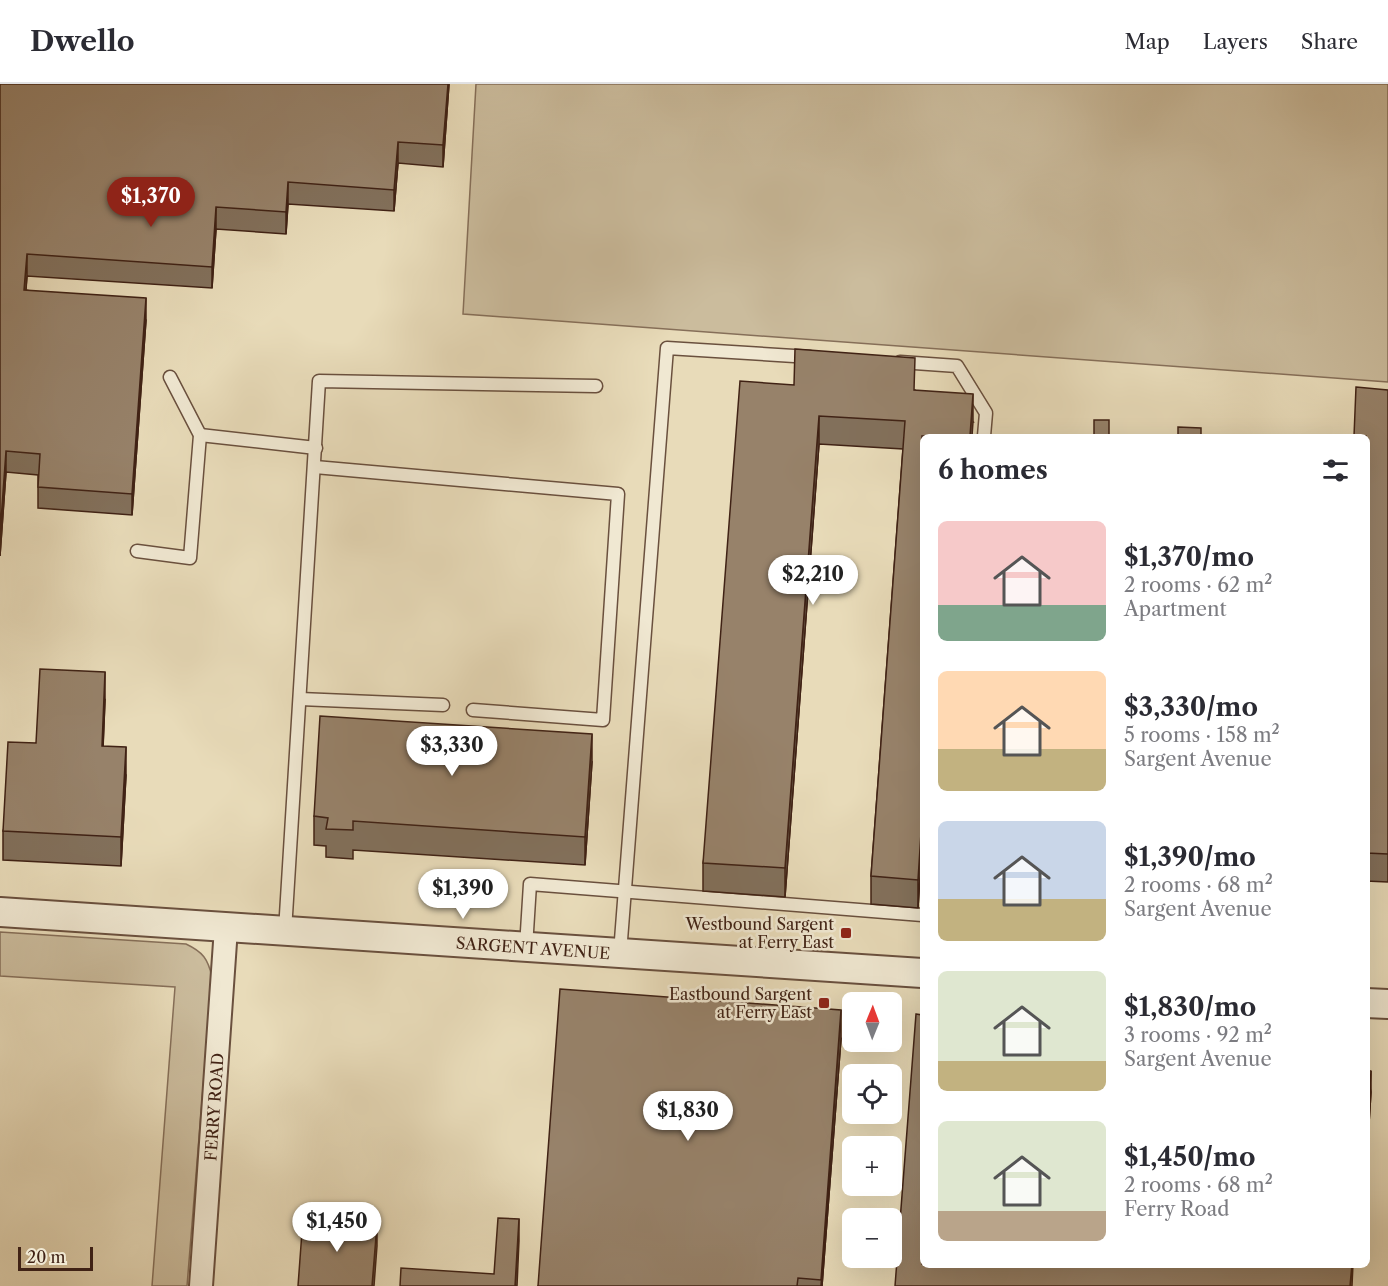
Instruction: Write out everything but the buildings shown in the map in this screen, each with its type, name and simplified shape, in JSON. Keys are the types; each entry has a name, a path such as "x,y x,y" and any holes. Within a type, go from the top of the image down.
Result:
{"street":[{"name":"SARGENT AVENUE","path":"0,912 920,973"},
{"name":"FERRY ROAD","path":"201,1286 226,928"},
{"path":"1370,1003 1388,1004"}],"lane":[{"path":"620,954 667,348 818,357"},
{"path":"888,361 957,366 986,413 984,434"},
{"path":"137,551 190,558 200,435 170,377"},
{"path":"285,932 319,381 596,386"},
{"path":"200,435 316,448"},
{"path":"315,467 618,494 603,720 473,710"},
{"path":"300,699 443,705"},
{"path":"526,948 530,884 920,915"}],"shaded area":[{"path":"476,84 1388,84 1388,382 463,314"},
{"path":"0,932 186,944 201,953 209,965 212,977 187,1286 152,1286 175,987 0,976"}],"place":[{"name":"Westbound Sargent at Ferry East","path":"846,933"},
{"name":"Eastbound Sargent at Ferry East","path":"824,1003"}]}
